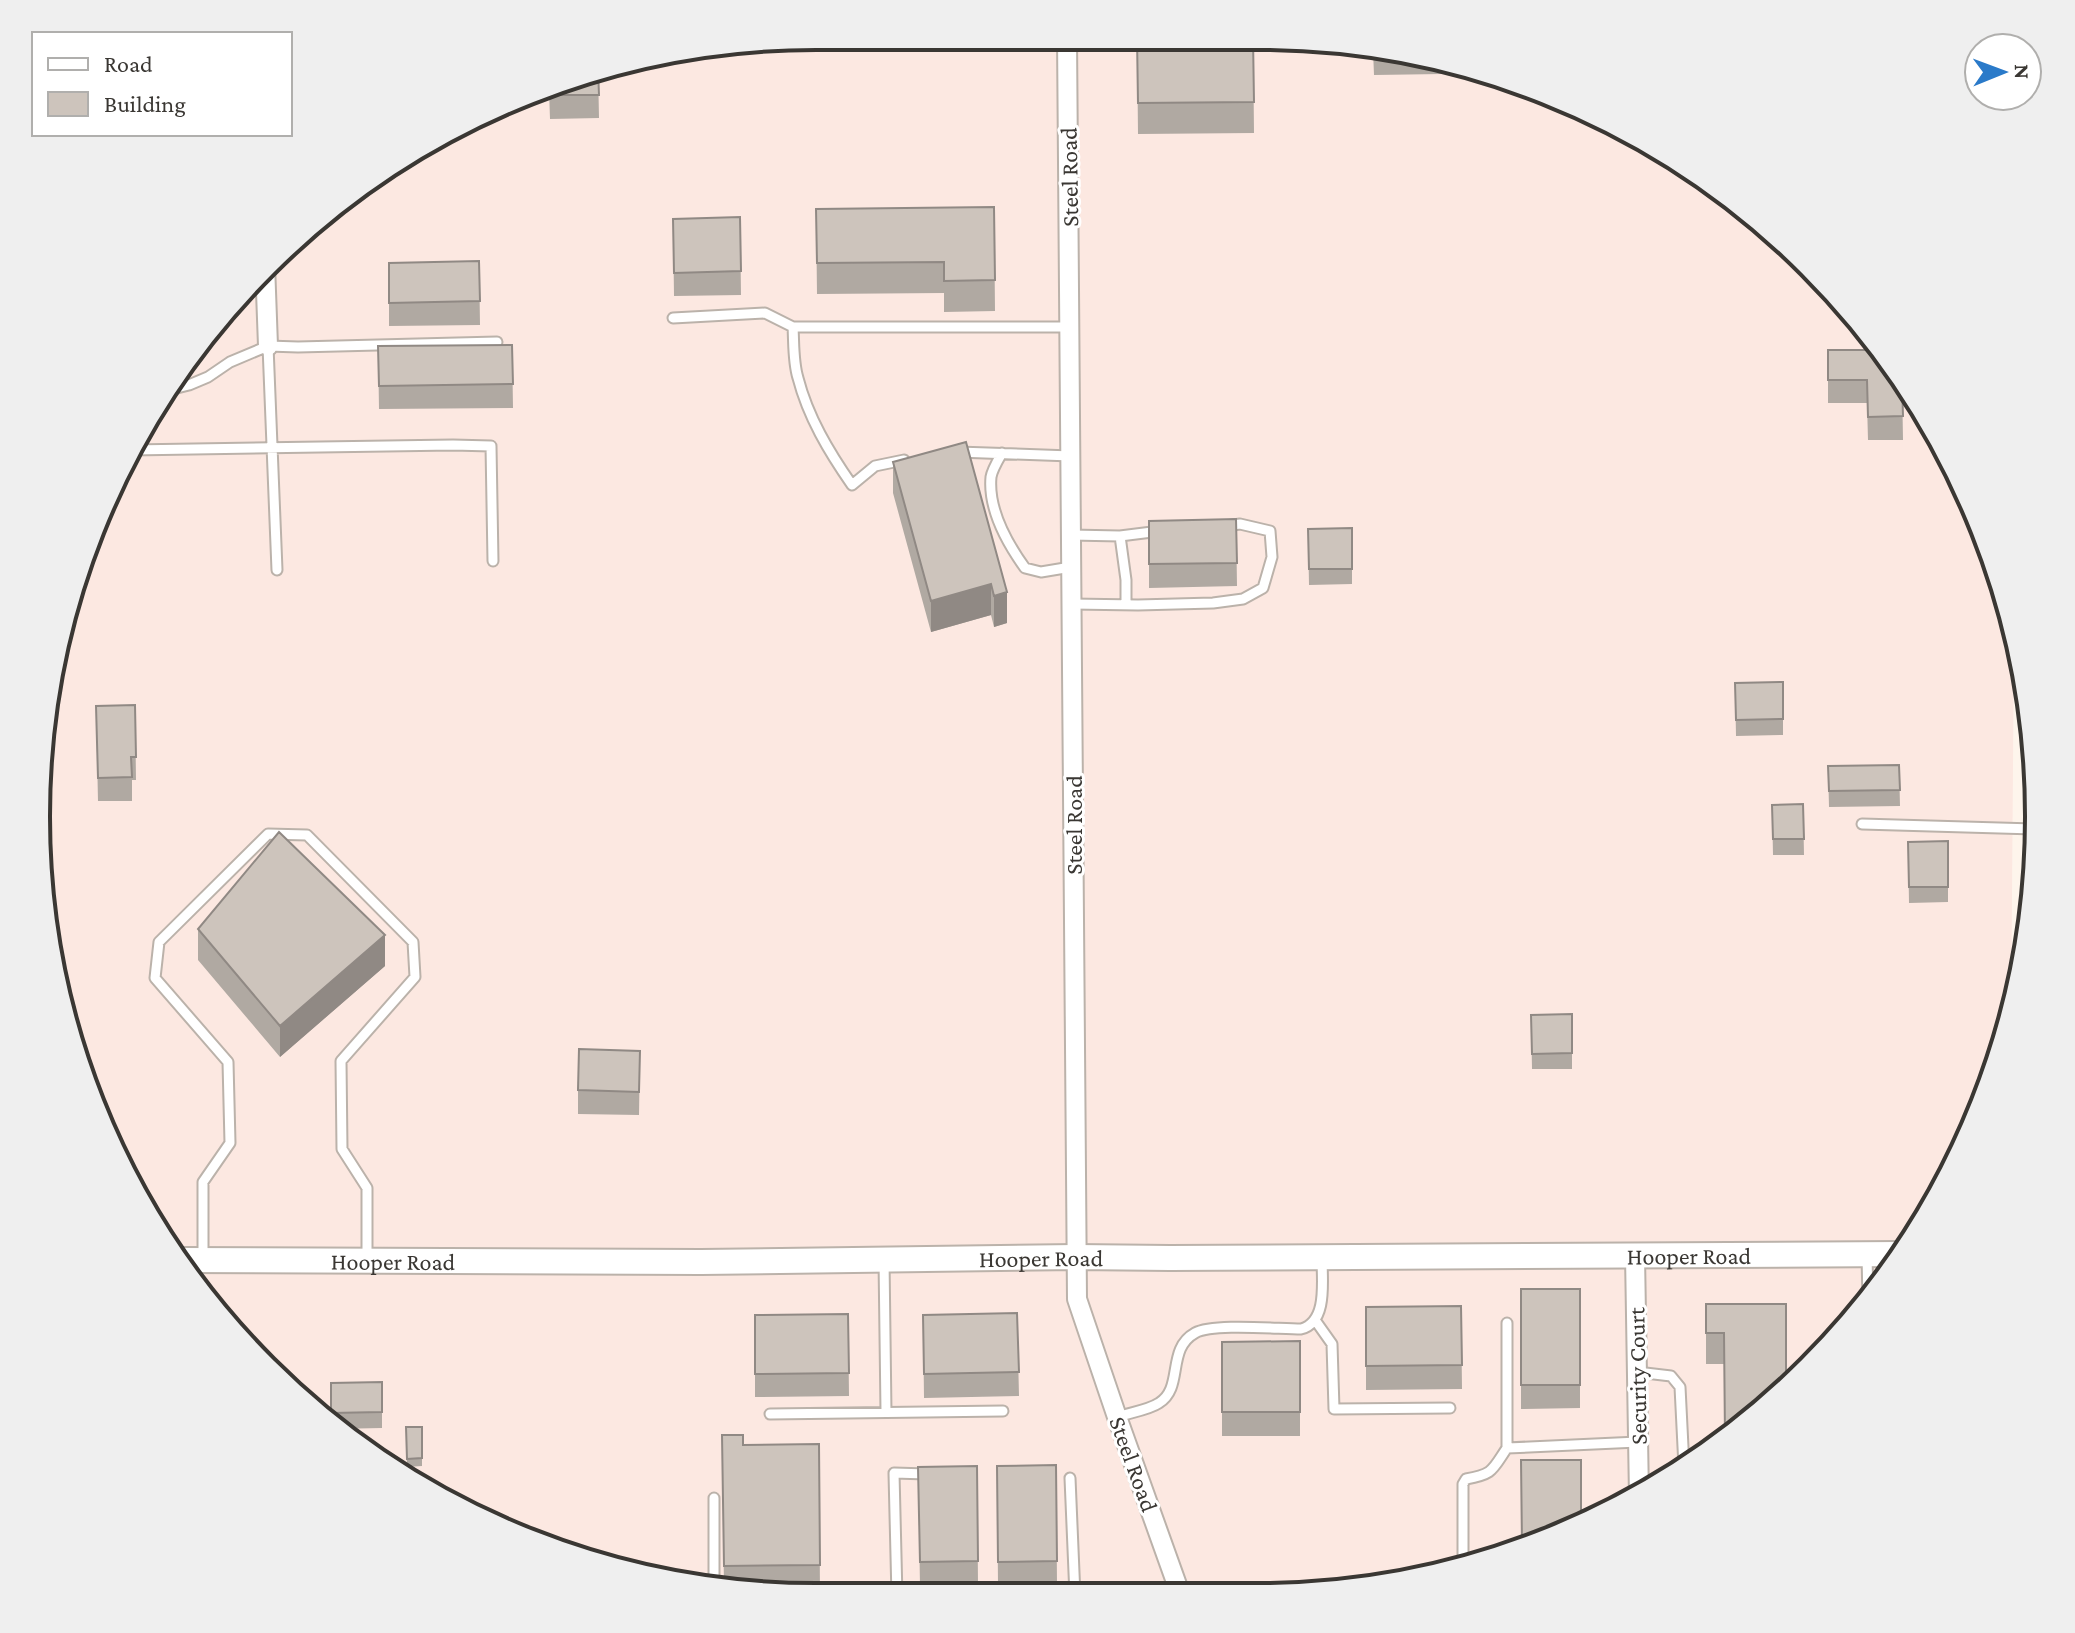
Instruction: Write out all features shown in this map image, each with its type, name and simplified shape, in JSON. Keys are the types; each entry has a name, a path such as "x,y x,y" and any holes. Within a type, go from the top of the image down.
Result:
{"street":[{"name":"Steel Road","path":"1067,50 1077,1299 1176,1583"},
{"path":"266,285 268,346"},
{"name":"Hooper Road","path":"192,1260 701,1262 1076,1257 1888,1254"},
{"name":"Security Court","path":"1635,1255 1639,1482"}],"lane":[{"path":"673,318 765,313 793,327 1070,327"},
{"path":"793,327 797,375 810,414 852,485 875,466 915,459"},
{"path":"182,387 268,346 497,342"},
{"path":"268,346 277,570"},
{"path":"144,450 491,446 493,561"},
{"path":"1002,453 991,475 995,511 1010,547 1025,568 1041,572 1071,566"},
{"path":"943,454 1071,456"},
{"path":"1072,604 1213,603 1243,599 1263,588 1272,557 1270,531 1240,524 1209,527"},
{"path":"1071,535 1120,536 1164,531"},
{"path":"1120,536 1126,605"},
{"path":"1862,824 2025,829"},
{"path":"191,1259 203,1182 230,1143 228,1062 155,978 159,942 268,834 307,835 413,942 415,977 341,1061 342,1149 367,1188 367,1261"},
{"path":"1867,1254 1868,1282"},
{"path":"1117,1417 1160,1403 1169,1392 1180,1348 1196,1332 1215,1328 1309,1327 1320,1309 1322,1257"},
{"path":"884,1259 886,1412"},
{"path":"1315,1320 1332,1344 1334,1409 1450,1408"},
{"path":"1463,1555 1463,1484 1466,1479 1486,1475 1507,1448 1507,1323"},
{"path":"1637,1372 1671,1376 1680,1387 1683,1454"},
{"path":"770,1414 1003,1411"},
{"path":"1507,1448 1638,1442"},
{"path":"897,1583 894,1473 942,1474"},
{"path":"1070,1478 1074,1583"},
{"path":"714,1498 714,1576"}],"shaded area":[{"path":"816,50 1309,52 1359,57 1457,76 1552,108 1598,129 1684,179 1764,240 1835,311 1867,350 1922,433 1967,523 1999,618 2014,689 2012,957 1999,1015 1967,1110 1946,1156 1896,1242 1867,1283 1835,1322 1764,1393 1725,1425 1642,1480 1552,1525 1505,1542 1457,1557 1359,1576 1258,1583 766,1581 716,1576 618,1557 523,1525 477,1504 391,1454 311,1393 240,1322 208,1283 153,1200 108,1110 76,1015 57,917 50,816 52,766 57,716 76,618 108,523 129,477 179,391 208,350 240,311 311,240 350,208 433,153 523,108 570,91 618,76 716,57"}],"building":[{"path":"1137,50 1253,50 1254,102 1138,103"},
{"path":"599,82 599,95 559,95"},
{"path":"994,207 995,280 944,281 944,262 817,263 816,209"},
{"path":"740,217 741,271 674,273 673,219"},
{"path":"479,261 480,301 389,303 389,263"},
{"path":"512,345 513,384 379,386 378,346"},
{"path":"1828,350 1867,350 1903,402 1903,416 1868,417 1867,380 1828,380"},
{"path":"966,442 1007,592 994,596 991,584 931,601 893,462"},
{"path":"1236,519 1237,563 1149,564 1149,521"},
{"path":"1352,528 1352,569 1309,569 1308,529"},
{"path":"1783,682 1783,719 1736,720 1735,683"},
{"path":"135,705 136,757 131,757 132,777 98,778 96,706"},
{"path":"1899,765 1900,790 1829,791 1828,766"},
{"path":"1803,804 1804,839 1773,839 1772,805"},
{"path":"279,832 385,935 280,1026 198,929"},
{"path":"1948,841 1948,887 1909,887 1908,842"},
{"path":"1572,1014 1572,1053 1532,1054 1531,1015"},
{"path":"579,1049 640,1051 639,1092 578,1090"},
{"path":"1521,1289 1580,1289 1580,1385 1521,1385"},
{"path":"1706,1304 1786,1304 1786,1372 1725,1425 1724,1333 1706,1333"},
{"path":"1461,1306 1462,1365 1366,1366 1366,1307"},
{"path":"1017,1313 1019,1372 924,1374 923,1315"},
{"path":"848,1314 849,1373 755,1374 755,1315"},
{"path":"1300,1341 1300,1412 1222,1412 1222,1342"},
{"path":"382,1382 382,1412 335,1413 331,1409 331,1383"},
{"path":"406,1427 422,1427 422,1458 407,1459"},
{"path":"722,1435 743,1435 743,1445 819,1444 820,1565 724,1566"},
{"path":"1521,1460 1581,1460 1581,1512 1522,1536"},
{"path":"1056,1465 1057,1561 998,1562 997,1466"},
{"path":"977,1466 978,1561 920,1562 918,1467"}]}
